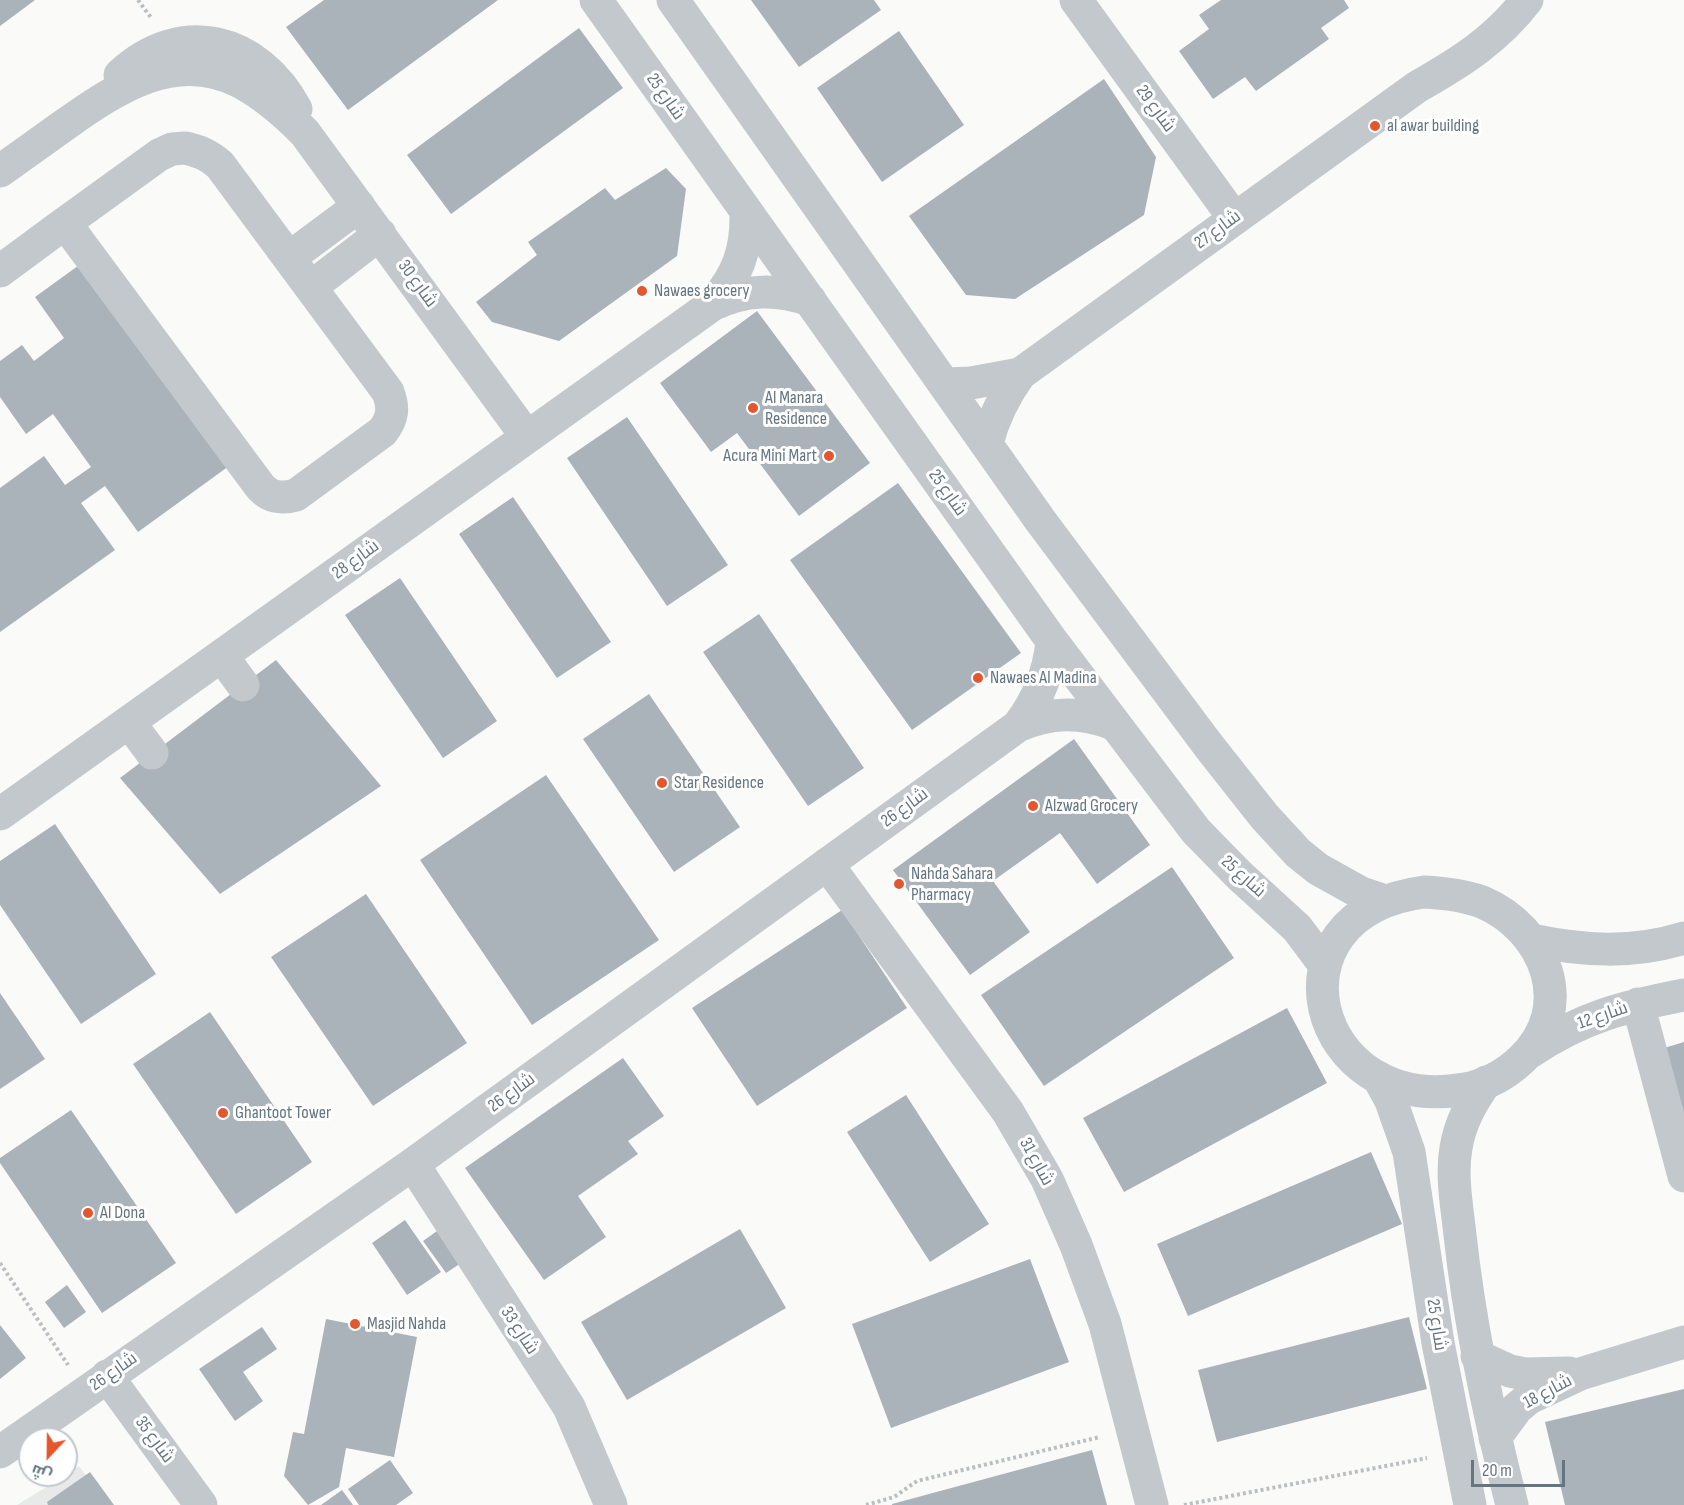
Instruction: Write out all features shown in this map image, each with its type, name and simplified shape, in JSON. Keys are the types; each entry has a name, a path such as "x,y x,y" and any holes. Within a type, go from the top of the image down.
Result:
{"street":[{"name":"شارع 25","path":"596,0 1113,724 1196,831 1239,875 1297,928 1324,964"},
{"path":"673,0 1040,520 1208,745 1281,835 1318,869 1361,893 1385,901"},
{"name":"شارع 29","path":"1076,0 1234,218"},
{"name":"شارع 27","path":"1417,87 1451,51 1478,28 1500,0"},
{"name":"شارع 27","path":"987,442 994,417 1005,394 1020,374 1417,87 1473,54 1496,36 1527,0"},
{"name":"شارع 30","path":"0,171 102,98 132,82 159,73 186,69 213,72 239,81 284,113 305,133 527,437"},
{"path":"0,271 65,223 159,155 172,149 198,150 210,156 220,165 388,392 392,403 389,423 375,439 296,495 280,498 264,492 65,223"},
{"path":"289,258 359,206"},
{"name":"شارع 28","path":"712,305 733,278 740,262 745,245 746,211"},
{"path":"311,287 380,234"},
{"name":"شارع 28","path":"0,814 712,305 727,298 760,291 786,293 810,300"},
{"name":"شارع 27","path":"946,384 971,383 1020,374"},
{"name":"شارع 26","path":"1018,726 1038,695 1045,677 1052,641"},
{"path":"222,656 243,685"},
{"name":"شارع 26","path":"0,1452 413,1164 1018,726 1049,715 1065,714 1098,718 1113,724"},
{"path":"129,722 152,753"},
{"name":"شارع 31","path":"827,864 1008,1112 1047,1179 1076,1245 1105,1324 1152,1505"},
{"path":"1424,892 1464,896 1484,903 1501,913 1531,940 1542,957 1549,977 1551,997 1544,1027 1540,1037 1528,1053 1502,1075 1486,1082 1468,1088 1432,1092 1413,1089 1378,1077 1351,1057 1339,1044 1324,1014 1322,997 1324,964 1334,944 1348,926 1365,911 1385,901 1424,892"},
{"path":"1531,940 1589,950 1619,950 1648,947 1684,938"},
{"name":"شارع 12","path":"1528,1053 1571,1027 1615,1010 1684,995"},
{"path":"1638,1004 1684,1176"},
{"name":"شارع 25","path":"1378,1077 1391,1101 1409,1152 1438,1343 1470,1505"},
{"name":"شارع 25","path":"1486,1082 1466,1114 1459,1132 1454,1169 1466,1278 1478,1356 1512,1505"},
{"name":"شارع 33","path":"413,1164 569,1407 611,1505"},
{"name":"شارع 18","path":"1495,1438 1516,1408 1528,1398 1580,1374 1684,1342"},
{"name":"شارع 18","path":"1478,1356 1509,1371 1525,1374 1567,1372 1580,1374"},
{"name":"شارع 35","path":"97,1384 201,1505"}],"path":[{"path":"0,1263 97,1384"},
{"path":"866,1505 894,1497 917,1481 1131,1429"},
{"path":"1183,1505 1460,1451"}],"shaded area":[{"path":"78,1467 108,1505 17,1505 46,1487 78,1487"}],"building":[{"path":"0,0 35,0 0,26"},
{"path":"324,0 498,0 348,110 286,27"},
{"path":"751,0 874,0 881,10 799,67"},
{"path":"1221,0 1344,0 1349,8 1321,28 1329,39 1256,91 1245,77 1213,99 1179,51 1209,29 1199,15"},
{"path":"579,28 623,88 451,214 407,155"},
{"path":"899,31 964,125 882,182 817,88"},
{"path":"1104,79 1156,157 1144,215 1015,299 966,295 909,216"},
{"path":"666,168 686,189 677,256 559,341 492,322 476,302 537,255 528,242 605,188 615,200"},
{"path":"82,263 229,466 138,532 105,486 81,503 115,550 0,632 0,488 44,456 65,485 91,467 53,414 26,434 0,397 0,361 22,345 34,361 64,338 35,297"},
{"name":"Al Manara Residence","path":"757,311 870,463 799,516 737,433 711,452 660,383"},
{"path":"627,417 728,565 667,606 567,458"},
{"path":"898,483 1021,653 912,730 790,560"},
{"path":"513,497 611,642 557,678 459,534"},
{"path":"400,578 497,721 443,758 345,615"},
{"path":"759,614 864,768 808,806 703,652"},
{"path":"276,660 381,786 220,894 120,778"},
{"name":"Star Residence","path":"649,694 740,827 674,872 583,739"},
{"path":"1074,739 1150,845 1097,884 1060,833 993,881 1030,932 970,975 893,870"},
{"path":"546,775 659,940 532,1025 420,860"},
{"path":"55,824 156,974 81,1024 0,905 0,861"},
{"path":"1172,867 1234,958 1044,1086 981,995"},
{"path":"366,894 467,1043 373,1106 271,957"},
{"path":"842,910 907,1008 757,1106 692,1008"},
{"path":"0,993 45,1059 0,1089"},
{"path":"1287,1008 1327,1083 1124,1192 1083,1118"},
{"name":"Ghantoot Tower","path":"210,1012 312,1162 236,1214 133,1064"},
{"path":"1684,1042 1684,1114 1664,1048"},
{"path":"623,1058 664,1116 628,1141 638,1154 578,1196 606,1237 544,1280 465,1168"},
{"path":"906,1095 989,1224 930,1262 847,1132"},
{"name":"Al Dona","path":"71,1110 176,1263 102,1313 0,1163 0,1158"},
{"path":"1371,1152 1402,1224 1188,1316 1157,1244"},
{"path":"405,1220 441,1272 407,1295 372,1243"},
{"path":"740,1229 786,1308 627,1400 581,1322"},
{"path":"437,1231 461,1263 446,1273 423,1241"},
{"path":"1030,1259 1069,1362 891,1428 852,1324"},
{"path":"67,1285 86,1312 64,1328 45,1302"},
{"path":"1409,1317 1427,1389 1217,1442 1198,1370"},
{"path":"326,1319 417,1337 394,1457 346,1448 339,1487 308,1505 284,1476 293,1432 304,1434"},
{"path":"0,1325 26,1358 0,1379"},
{"path":"262,1327 277,1349 243,1372 263,1401 235,1421 199,1369"},
{"path":"1684,1389 1684,1505 1565,1505 1545,1422"},
{"path":"1092,1450 1107,1505 892,1505 892,1504"},
{"path":"390,1460 413,1493 396,1505 359,1505 348,1489"},
{"path":"90,1472 114,1505 48,1505 47,1502 68,1487 78,1487 78,1480"},
{"path":"342,1490 353,1505 321,1505"}],"place":[{"name":"al awar building","path":"1375,126"},
{"name":"Nawaes grocery","path":"642,291"},
{"name":"Al Manara Residence","path":"753,408"},
{"name":"Acura Mini Mart","path":"829,456"},
{"name":"Nawaes Al Madina","path":"978,678"},
{"name":"Star Residence","path":"662,783"},
{"name":"Alzwad Grocery","path":"1033,806"},
{"name":"Nahda Sahara Pharmacy","path":"899,884"},
{"name":"Ghantoot Tower","path":"223,1113"},
{"name":"Al Dona","path":"88,1213"},
{"name":"Masjid Nahda","path":"355,1324"}]}
